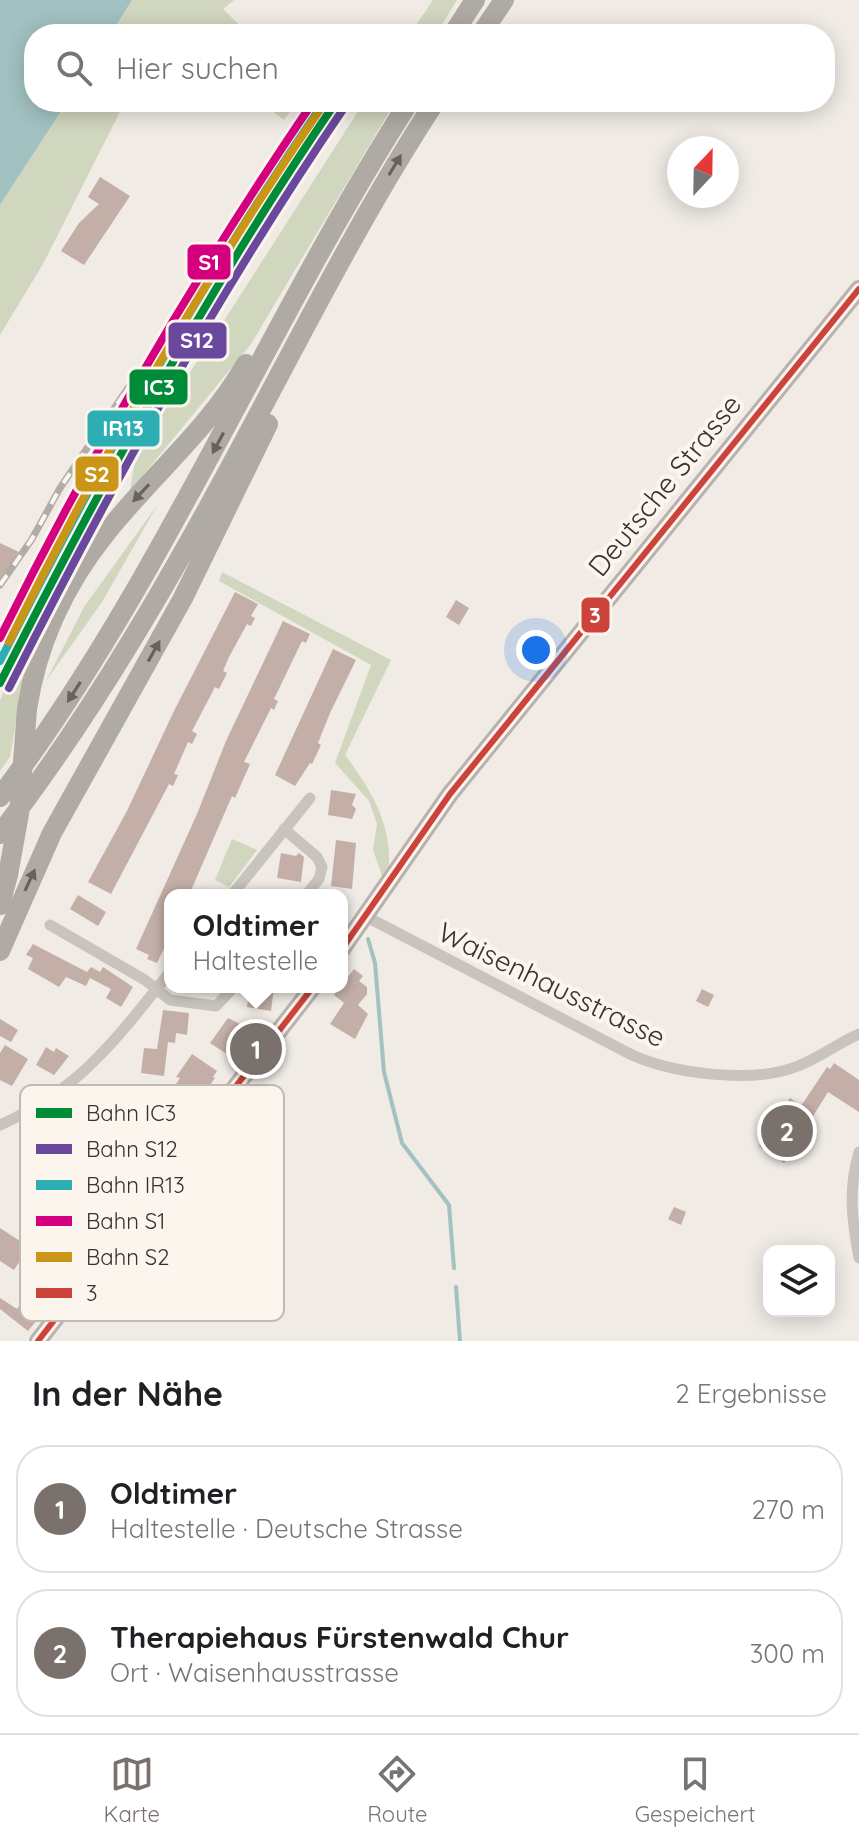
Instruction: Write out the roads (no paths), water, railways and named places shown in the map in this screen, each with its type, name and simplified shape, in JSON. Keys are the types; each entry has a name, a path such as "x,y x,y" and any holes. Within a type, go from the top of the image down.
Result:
{"highway":[{"path":"459,24 475,0"},
{"path":"488,24 504,0"},
{"path":"0,797 70,698 125,609 204,469 320,251 403,112"},
{"path":"0,834 91,705 144,621 221,485 358,229 429,112"},
{"path":"0,951 52,833 190,583 321,319 358,229"},
{"path":"0,905 17,832 31,684 45,638 76,575 105,533 207,420 237,380 277,308 320,251"}],"main road":[{"name":"Deutsche Strasse","path":"348,940 465,774 859,289"},
{"path":"237,1085 308,993"},
{"path":"38,1341 54,1321"}],"street":[{"path":"237,889 310,798"},
{"path":"284,829 312,851 322,867 319,879 311,889"},
{"name":"Waisenhausstrasse","path":"365,916 632,1055 663,1066 727,1074 786,1070 859,1034"},
{"path":"50,925 145,980 170,1000 216,1006 228,993"},
{"path":"69,1085 110,1047 164,979"},
{"path":"0,1125 20,1115"},
{"path":"859,1152 850,1194 859,1258"}],"water":[{"path":"0,0 132,0 117,24 24,24 24,112 60,112 0,205"}],"waterway":[{"path":"368,939 375,963 384,1072 402,1143 449,1205 454,1268"},
{"path":"456,1287 460,1341"}],"railway":[{"path":"0,585 32,539 60,488 145,363"}],"rail line":[{"name":"S1","path":"0,638 71,500 147,365 306,112"},
{"name":"IR13","path":"0,661 153,376 236,237 317,112"},
{"name":"S2","path":"9,642 80,504 156,369 236,237 318,112"},
{"name":"IC3","path":"0,683 78,534 201,314 329,112"},
{"name":"S12","path":"9,688 167,392 253,249 341,112"}],"place":[{"name":"Oldtimer","path":"256,1049"},
{"name":"Therapiehaus Fürstenwald Chur","path":"787,1131"}]}
